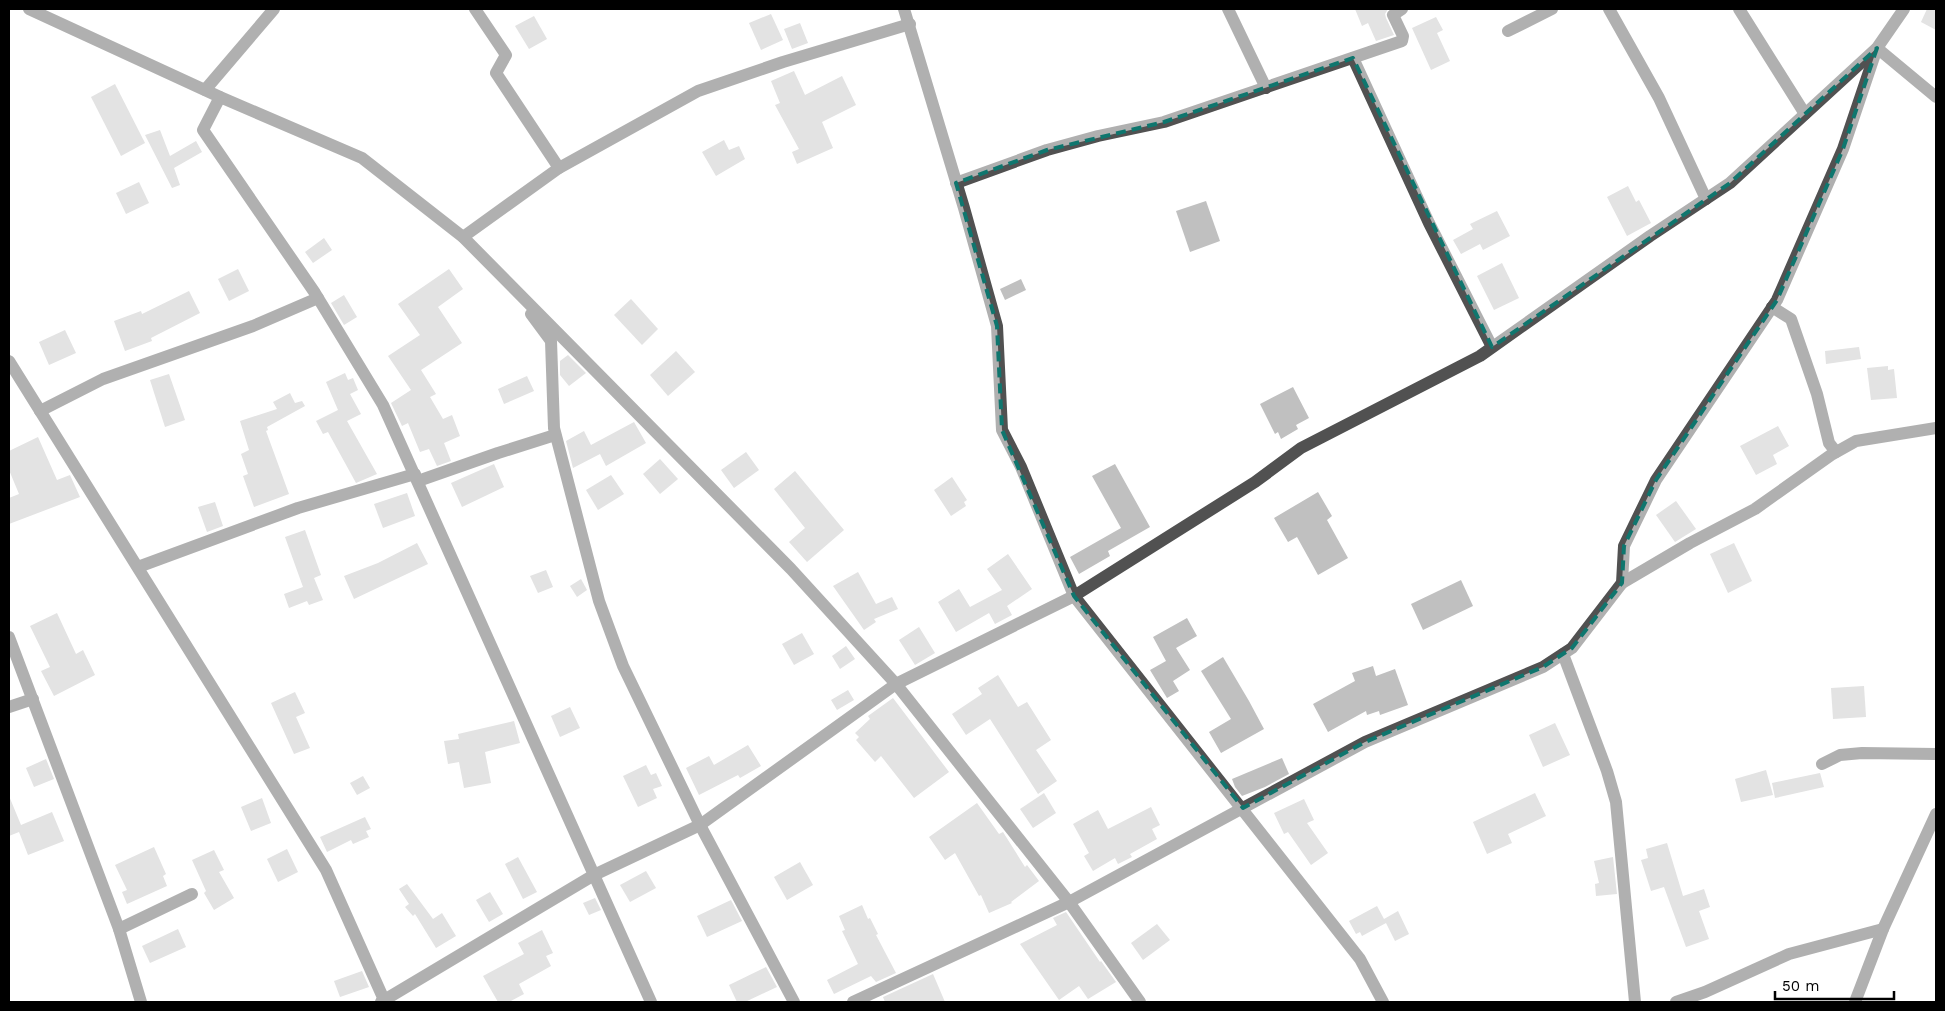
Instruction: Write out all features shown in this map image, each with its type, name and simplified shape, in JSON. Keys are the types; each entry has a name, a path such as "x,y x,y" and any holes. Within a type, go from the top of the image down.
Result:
{"street":[{"path":"30,9 220,97 362,158 463,237 791,569 896,684 1069,902 1140,1002"},
{"path":"205,90 274,9"},
{"path":"475,9 506,55 496,73 559,168"},
{"path":"904,9 910,24 997,326 1002,430 1021,467 1074,596 1243,808 1360,959 1383,1002"},
{"path":"1228,9 1266,88"},
{"path":"956,183 1047,150 1098,136 1164,122 1402,41 1403,36 1393,15 1402,9"},
{"path":"1508,31 1552,9"},
{"path":"1609,9 1659,98 1706,199"},
{"path":"1740,9 1806,114"},
{"path":"9,361 326,870 383,1001 594,875 700,825 896,684 1074,596 1255,482 1301,448 1480,356 1730,183 1877,48 1904,9"},
{"path":"463,237 559,168 698,91 782,62 910,24"},
{"path":"1877,48 1936,97"},
{"path":"1622,583 1624,546 1656,480 1778,300 1843,150 1877,48"},
{"path":"1353,58 1429,224 1492,347"},
{"path":"220,97 203,130 318,298 383,405 651,1002"},
{"path":"506,280 551,341 554,428 600,600 623,666 700,825 794,1002"},
{"path":"40,411 103,379 253,326 318,298"},
{"path":"1772,307 1791,319 1817,394 1829,443 1836,452"},
{"path":"853,1002 1069,902 1365,742 1543,667 1572,648 1622,583 1755,508 1836,452 1856,441 1936,428"},
{"path":"138,566 298,508 416,478 556,434"},
{"path":"9,636 118,929 141,1002"},
{"path":"1562,654 1607,771 1616,802 1635,1002"},
{"path":"9,706 33,699"},
{"path":"1822,764 1840,755 1936,754"},
{"path":"1855,1002 1883,929 1936,814"},
{"path":"118,929 192,894"},
{"path":"1676,1002 1705,992 1789,954 1883,929"}],"highlighted area":[{"path":"1877,48 1843,149 1777,300 1656,480 1624,546 1622,583 1572,648 1543,667 1365,742 1243,808 1074,596 1002,430 997,326 956,183 1047,150 1164,122 1353,58 1492,347 1730,183"}],"building":[{"path":"1355,9 1388,9 1385,14 1394,35 1376,41 1368,23 1362,26"},
{"path":"1927,9 1936,9 1936,30 1921,22"},
{"path":"771,14 783,40 761,50 749,23"},
{"path":"534,16 547,39 529,49 515,26"},
{"path":"1436,17 1443,30 1437,33 1450,61 1431,70 1412,28"},
{"path":"800,23 808,43 792,49 784,29"},
{"path":"794,71 805,95 842,76 856,105 822,122 833,148 797,164 792,152 799,149 775,105 780,103 771,81"},
{"path":"115,84 145,143 121,156 91,97"},
{"path":"160,130 170,156 196,141 202,152 174,168 180,185 172,188 145,135"},
{"path":"724,140 729,150 739,146 745,159 716,176 702,152"},
{"path":"139,182 149,203 126,214 116,193"},
{"path":"1628,186 1636,202 1639,200 1651,223 1627,236 1607,197"},
{"path":"1206,201 1220,241 1190,252 1176,211"},
{"path":"1497,211 1510,236 1483,250 1480,244 1461,254 1453,240 1473,229 1470,224"},
{"path":"324,238 332,250 313,263 305,252"},
{"path":"1502,263 1519,298 1494,310 1477,276"},
{"path":"238,269 249,291 229,301 218,279"},
{"path":"449,269 463,289 438,307 462,343 421,370 436,394 430,397 443,419 452,415 460,436 444,443 451,461 437,466 429,449 420,452 408,423 402,426 391,403 411,390 388,356 420,335 398,304"},
{"path":"1021,279 1026,290 1005,300 1000,289"},
{"path":"189,291 200,313 151,338 152,341 125,351 114,321 141,311 142,314"},
{"path":"344,295 357,317 344,325 331,303"},
{"path":"631,299 658,329 642,345 614,315"},
{"path":"65,330 76,353 49,365 39,342"},
{"path":"1859,347 1861,359 1826,364 1825,351"},
{"path":"676,351 695,372 668,396 650,375"},
{"path":"568,355 586,373 569,386 560,375 560,361"},
{"path":"1888,366 1888,370 1894,369 1897,398 1871,400 1867,368"},
{"path":"345,373 348,380 353,378 358,390 350,394 361,414 347,421 377,474 356,483 328,432 323,434 316,421 338,410 326,382"},
{"path":"169,374 185,420 165,427 150,380"},
{"path":"527,376 534,391 504,404 498,389"},
{"path":"1293,387 1309,418 1296,425 1298,429 1281,439 1278,432 1275,434 1260,404"},
{"path":"290,393 295,403 302,401 305,406 267,427 268,430 266,431 289,494 254,507 243,476 248,474 241,454 249,450 240,421 277,409 273,402"},
{"path":"634,422 646,443 606,466 600,454 573,468 566,441 584,431 591,445"},
{"path":"1778,426 1789,446 1773,455 1777,464 1756,475 1740,446"},
{"path":"38,437 57,480 70,475 80,497 9,524 9,498 19,494 9,470 9,451"},
{"path":"746,452 759,470 734,488 721,470"},
{"path":"660,459 678,479 660,494 643,474"},
{"path":"494,464 504,487 462,507 451,483"},
{"path":"1115,464 1150,527 1108,551 1110,556 1079,574 1070,557 1121,528 1092,476"},
{"path":"795,471 844,530 807,562 789,542 805,528 774,489"},
{"path":"611,475 624,494 598,510 586,490"},
{"path":"952,477 967,500 964,502 966,506 951,516 934,490"},
{"path":"1318,492 1332,516 1327,520 1348,558 1318,575 1297,537 1288,542 1274,518"},
{"path":"407,493 415,516 383,528 374,504"},
{"path":"1676,501 1696,529 1675,542 1656,515"},
{"path":"215,502 223,526 207,532 198,507"},
{"path":"305,530 321,575 314,578 323,600 309,605 307,601 289,608 284,594 303,587 285,537"},
{"path":"417,543 428,564 354,599 344,576 378,563"},
{"path":"1734,543 1752,581 1728,593 1710,554"},
{"path":"1008,554 1032,589 1007,606 1012,615 995,624 989,613 956,632 938,602 959,589 970,607 1002,590 987,569"},
{"path":"546,570 553,587 538,593 530,576"},
{"path":"858,572 876,604 892,597 898,609 874,619 876,622 864,630 833,586"},
{"path":"581,579 587,590 577,597 570,586"},
{"path":"1461,580 1473,606 1423,630 1411,604"},
{"path":"57,613 76,654 83,650 95,675 54,696 41,671 50,667 30,626"},
{"path":"1187,618 1197,636 1176,648 1190,670 1173,681 1179,691 1167,698 1150,670 1166,661 1153,637"},
{"path":"919,627 935,653 915,665 899,640"},
{"path":"802,633 814,654 794,665 782,644"},
{"path":"846,646 855,659 840,669 832,656"},
{"path":"1223,657 1264,729 1221,753 1209,732 1231,719 1201,671"},
{"path":"1373,666 1376,676 1395,669 1408,705 1380,715 1379,711 1367,715 1366,711 1328,732 1313,704 1355,681 1352,673"},
{"path":"998,675 1018,707 1027,702 1051,740 1036,750 1057,781 1038,794 990,719 966,735 952,714 982,694 978,688"},
{"path":"1864,686 1866,717 1833,719 1831,688"},
{"path":"848,690 854,700 837,710 831,700"},
{"path":"295,692 305,713 296,717 310,748 294,754 271,703"},
{"path":"893,698 949,772 914,798 881,756 875,762 856,740 859,737 855,733 870,719 868,716"},
{"path":"570,707 580,728 560,737 551,716"},
{"path":"514,721 520,743 485,752 491,783 464,788 459,762 448,764 444,741 459,739 458,734"},
{"path":"1555,723 1570,755 1543,767 1529,735"},
{"path":"748,745 761,766 740,778 738,775 699,795 686,768 709,756 714,765"},
{"path":"1282,758 1289,774 1265,787 1242,796 1235,787 1232,779"},
{"path":"46,759 54,779 34,787 26,768"},
{"path":"646,765 651,775 656,773 662,786 653,789 657,798 638,807 623,776"},
{"path":"1766,770 1773,795 1741,802 1735,779"},
{"path":"1820,773 1824,787 1775,798 1772,783"},
{"path":"363,776 370,788 357,795 350,783"},
{"path":"1044,793 1056,813 1033,828 1020,809"},
{"path":"1535,793 1546,816 1508,834 1512,843 1487,854 1473,822"},
{"path":"9,796 21,825 52,812 64,841 28,855 19,832 9,836"},
{"path":"262,798 271,823 251,831 241,807"},
{"path":"1304,799 1314,820 1307,823 1328,853 1311,865 1288,832 1284,834 1274,813"},
{"path":"977,803 999,834 1003,832 1025,867 1027,865 1039,881 1012,903 989,913 981,895 979,896 955,853 945,860 929,837"},
{"path":"1151,807 1160,825 1152,829 1157,839 1130,854 1132,857 1118,864 1115,858 1093,871 1084,856 1089,853 1073,824 1098,810 1108,829"},
{"path":"365,817 371,829 366,831 369,837 353,844 351,840 327,852 320,837"},
{"path":"1667,843 1683,896 1704,889 1710,907 1699,911 1709,939 1686,947 1664,887 1651,891 1641,860 1648,858 1646,849"},
{"path":"154,847 166,874 163,876 167,886 127,904 122,892 127,890 115,865"},
{"path":"287,849 298,872 278,882 267,859"},
{"path":"214,850 224,870 219,872 234,898 214,910 204,893 206,891 192,860"},
{"path":"518,857 537,892 523,899 505,864"},
{"path":"1613,857 1617,894 1596,896 1595,884 1599,883 1594,861"},
{"path":"800,862 813,885 787,900 774,877"},
{"path":"646,871 656,888 630,902 620,885"},
{"path":"407,884 433,919 442,913 456,936 436,948 415,914 413,916 405,907 409,904 399,889"},
{"path":"490,892 503,914 489,922 476,900"},
{"path":"595,898 601,910 589,915 583,903"},
{"path":"731,900 742,921 707,937 697,916"},
{"path":"862,905 896,973 876,982 871,976 834,994 827,980 858,964 842,931 845,930 839,916"},
{"path":"1377,906 1384,919 1398,911 1409,934 1395,941 1386,923 1362,936 1360,932 1356,934 1349,921"},
{"path":"1066,912 1116,982 1088,999 1079,986 1059,1000 1020,944 1057,925 1053,918"},
{"path":"1157,924 1170,940 1143,960 1131,943"},
{"path":"178,929 186,947 150,963 142,946"},
{"path":"542,930 553,953 546,956 551,966 519,984 524,994 509,1002 498,1002 483,976 524,954 518,943"},
{"path":"766,967 777,987 745,1002 737,1002 729,985"},
{"path":"362,971 369,987 340,997 334,981"},
{"path":"933,974 945,1002 885,1002 883,997"}]}
